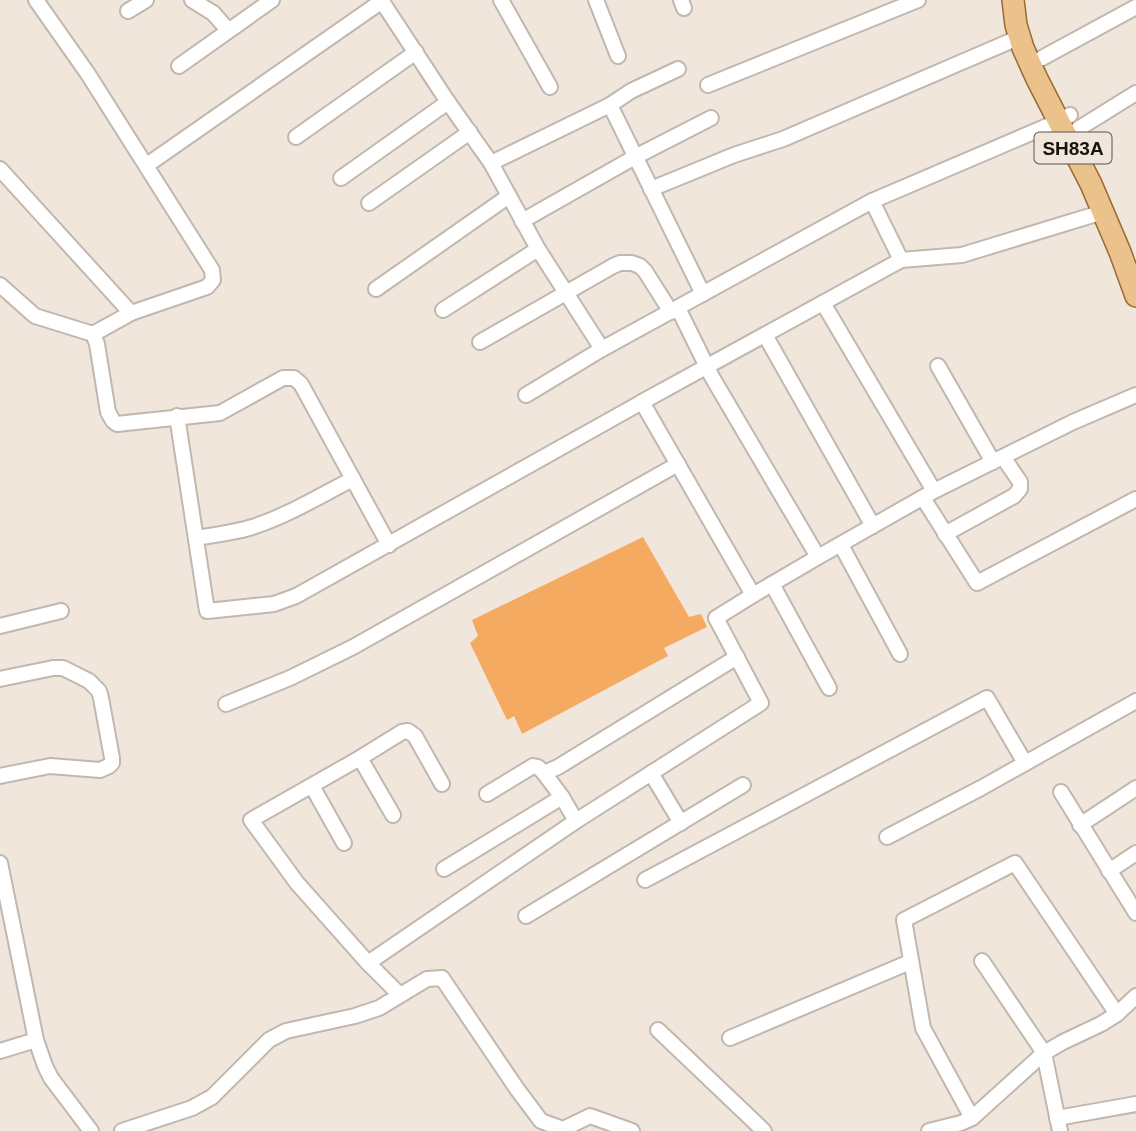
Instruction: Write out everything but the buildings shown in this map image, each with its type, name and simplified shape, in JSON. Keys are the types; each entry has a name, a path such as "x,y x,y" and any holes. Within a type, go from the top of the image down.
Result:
{"main road":[{"name":"SH83A","path":"1013,0 1016,24 1037,79 1095,161 1136,258"},
{"name":"SH83A","path":"1026,0 1034,37 1136,296"}],"street":[{"path":"0,285 35,316 93,334 131,313 207,287 213,280 212,270 147,165 36,0"},
{"path":"128,11 146,0"},
{"path":"192,0 213,13 228,30"},
{"path":"179,66 272,0"},
{"path":"501,0 550,87"},
{"path":"596,0 618,56"},
{"path":"708,85 918,0"},
{"path":"147,165 381,1 491,163 564,293 602,349"},
{"path":"1042,58 1136,7"},
{"path":"651,190 734,155 783,139 1020,37"},
{"path":"296,137 416,52"},
{"path":"491,163 678,69"},
{"path":"526,395 602,349 872,201 1136,93"},
{"path":"341,178 449,102"},
{"path":"610,105 703,294"},
{"path":"523,221 635,157 711,118"},
{"path":"369,203 470,132"},
{"path":"0,169 131,313"},
{"path":"376,289 509,196"},
{"path":"872,201 901,260"},
{"path":"177,416 207,611 274,604 296,596 389,545 901,260 962,255 1103,212"},
{"path":"443,310 538,249"},
{"path":"480,342 613,266 632,263 645,271 675,310 818,557"},
{"path":"823,303 928,495 946,534 977,583 1136,499"},
{"path":"93,334 108,412 117,424 220,413 283,378 294,377 389,545"},
{"path":"765,335 873,526"},
{"path":"938,366 998,459 1014,472 1020,482 1020,489 1014,496 946,534"},
{"path":"368,963 576,821 761,703 716,618 928,495 1073,422 1136,395"},
{"path":"642,402 753,595"},
{"path":"226,704 290,678 354,647 678,464"},
{"path":"195,538 264,523 353,479"},
{"path":"841,545 900,654"},
{"path":"772,584 829,688"},
{"path":"0,626 61,611"},
{"path":"544,773 737,657"},
{"path":"0,679 58,668 89,681 99,691 101,698 112,763 100,770 50,766 0,776"},
{"path":"645,880 987,698 1025,763"},
{"path":"887,837 1136,701"},
{"path":"400,995 297,883 251,820 402,732 408,731 415,736 442,784"},
{"path":"360,758 393,815"},
{"path":"487,794 533,766 538,766 562,797 576,821"},
{"path":"652,773 681,823"},
{"path":"526,916 743,785"},
{"path":"312,786 344,843"},
{"path":"1080,825 1136,788"},
{"path":"1060,792 1136,913"},
{"path":"444,869 562,797"},
{"path":"1109,871 1136,853"},
{"path":"0,863 6,925 36,1040 51,1078 91,1131"},
{"path":"965,1124 923,1028 904,920 1015,863 1117,1014"},
{"path":"982,961 1044,1053 1058,1125 1136,1104"},
{"path":"730,1038 910,962"},
{"path":"122,1131 192,1108 212,1097 269,1040 286,1031 379,1008 427,979 442,978 541,1121 563,1129 590,1116 632,1131"},
{"path":"929,1131 965,1124 1044,1053 1101,1024 1117,1014 1136,996"},
{"path":"658,1030 764,1131"},
{"path":"0,1051 36,1040"}]}
